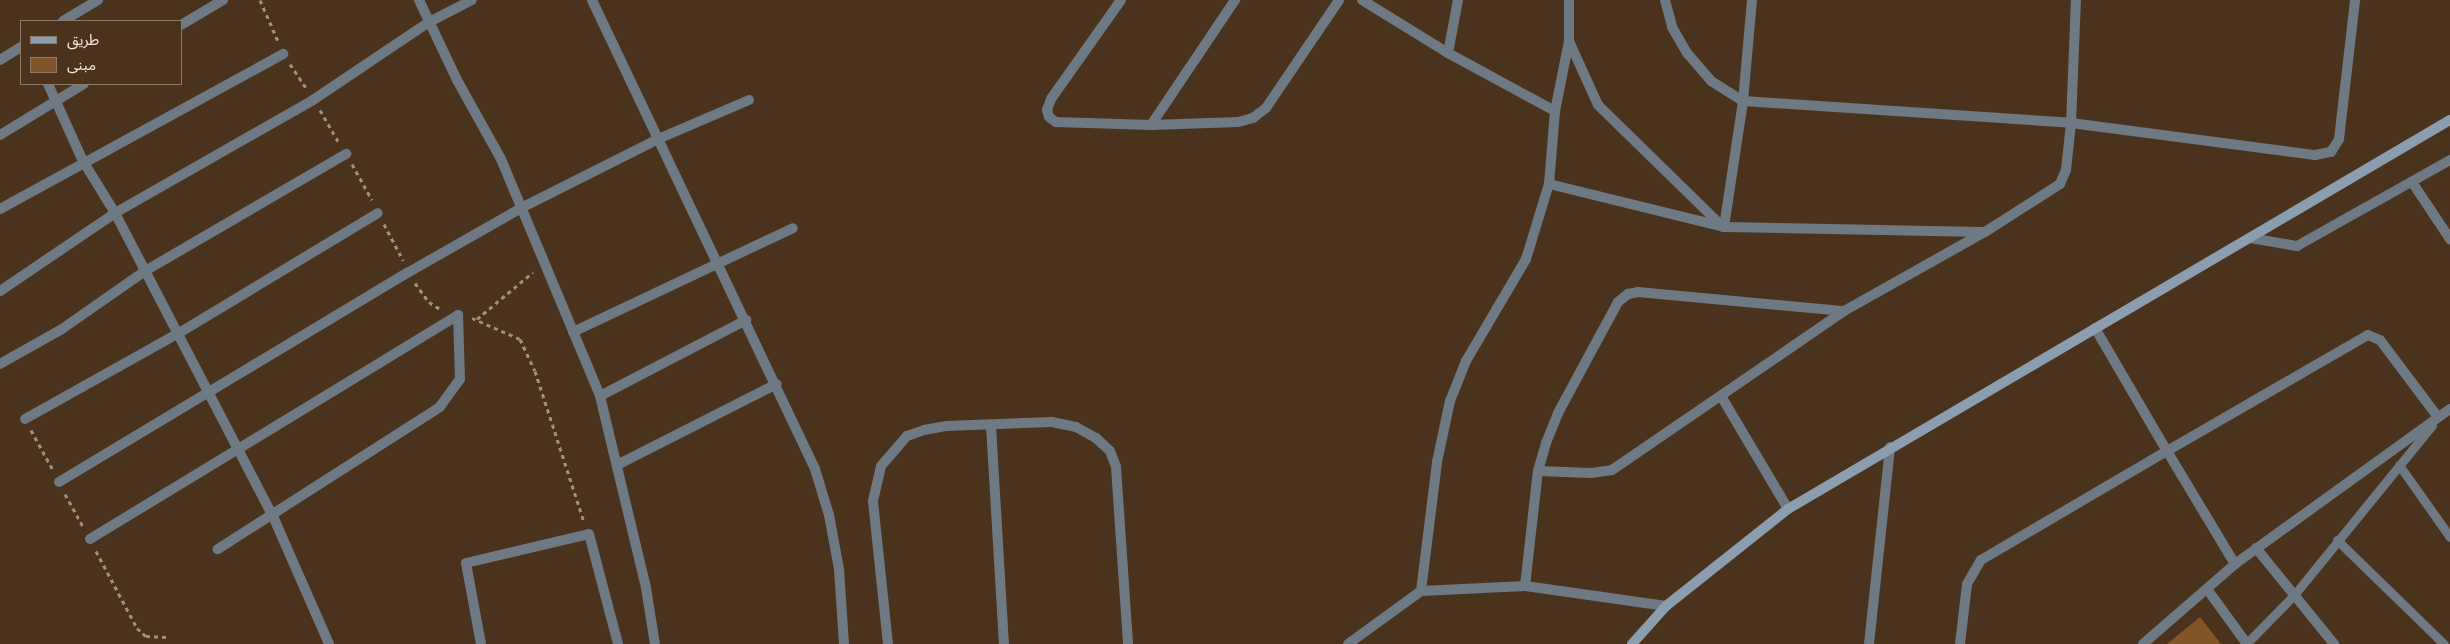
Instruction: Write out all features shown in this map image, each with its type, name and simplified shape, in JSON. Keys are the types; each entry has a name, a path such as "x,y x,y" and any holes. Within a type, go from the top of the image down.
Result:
{"main road":[{"path":"1632,644 1666,606 1788,509 1890,447 2450,120"}],"street":[{"path":"65,20 98,0"},
{"path":"182,24 223,0"},
{"path":"419,0 456,80 502,159 543,264 600,396 646,588 655,644"},
{"path":"0,291 116,214 313,100 429,22 472,0"},
{"path":"592,0 777,384 815,469 829,514 839,570 844,644"},
{"path":"1121,0 1051,99 1047,110 1049,118 1056,122 1151,125 1238,122 1253,118 1266,108 1339,0"},
{"path":"1151,125 1235,0"},
{"path":"1362,0 1448,53 1555,111"},
{"path":"1448,53 1458,0"},
{"path":"1421,591 1437,462 1450,400 1466,361 1526,259 1549,184 1555,111 1568,41 1569,0"},
{"path":"1665,0 1672,27 1687,53 1711,81 1743,101 2071,123 2315,155 2331,152 2339,140 2355,0"},
{"path":"1724,227 1743,101 1752,0"},
{"path":"1538,471 1591,473 1612,470 1844,311 1985,232 2060,184 2066,170 2071,123 2076,0"},
{"path":"1568,41 1598,106 1724,227"},
{"path":"0,60 20,48"},
{"path":"0,209 83,161 283,54"},
{"path":"49,85 83,161 116,214 272,514 329,644"},
{"path":"0,135 82,85"},
{"path":"59,482 521,208 658,139 749,100"},
{"path":"0,364 62,329 145,271 346,154"},
{"path":"2250,238 2297,246 2450,160"},
{"path":"2412,182 2450,239"},
{"path":"1549,184 1724,227 1985,232"},
{"path":"25,419 179,333 378,213"},
{"path":"573,332 794,228"},
{"path":"1525,586 1538,471 1558,413 1618,302 1628,294 1638,292 1844,311"},
{"path":"90,539 458,315 460,379 440,407 218,549"},
{"path":"600,396 746,320"},
{"path":"2095,328 2235,564"},
{"path":"1960,644 1967,584 1981,560 2368,335 2380,340 2438,417"},
{"path":"617,465 777,384"},
{"path":"1721,396 1788,509"},
{"path":"2143,644 2235,564 2450,409"},
{"path":"888,644 873,501 881,466 908,436 946,426 991,426 1052,422 1076,427 1110,451 1116,467 1128,644"},
{"path":"991,426 1004,644"},
{"path":"1869,644 1890,447"},
{"path":"481,644 466,563 588,534 618,644"},
{"path":"2256,548 2334,644"},
{"path":"1348,644 1421,591 1525,586 1666,606"},
{"path":"2207,589 2247,644"}],"lane":[{"path":"2247,644 2294,595 2438,417"},
{"path":"2399,465 2450,537"},
{"path":"2337,540 2444,644"}],"path":[{"path":"477,319 543,264"}],"building":[{"path":"2200,617 2221,644 2167,644"}]}
